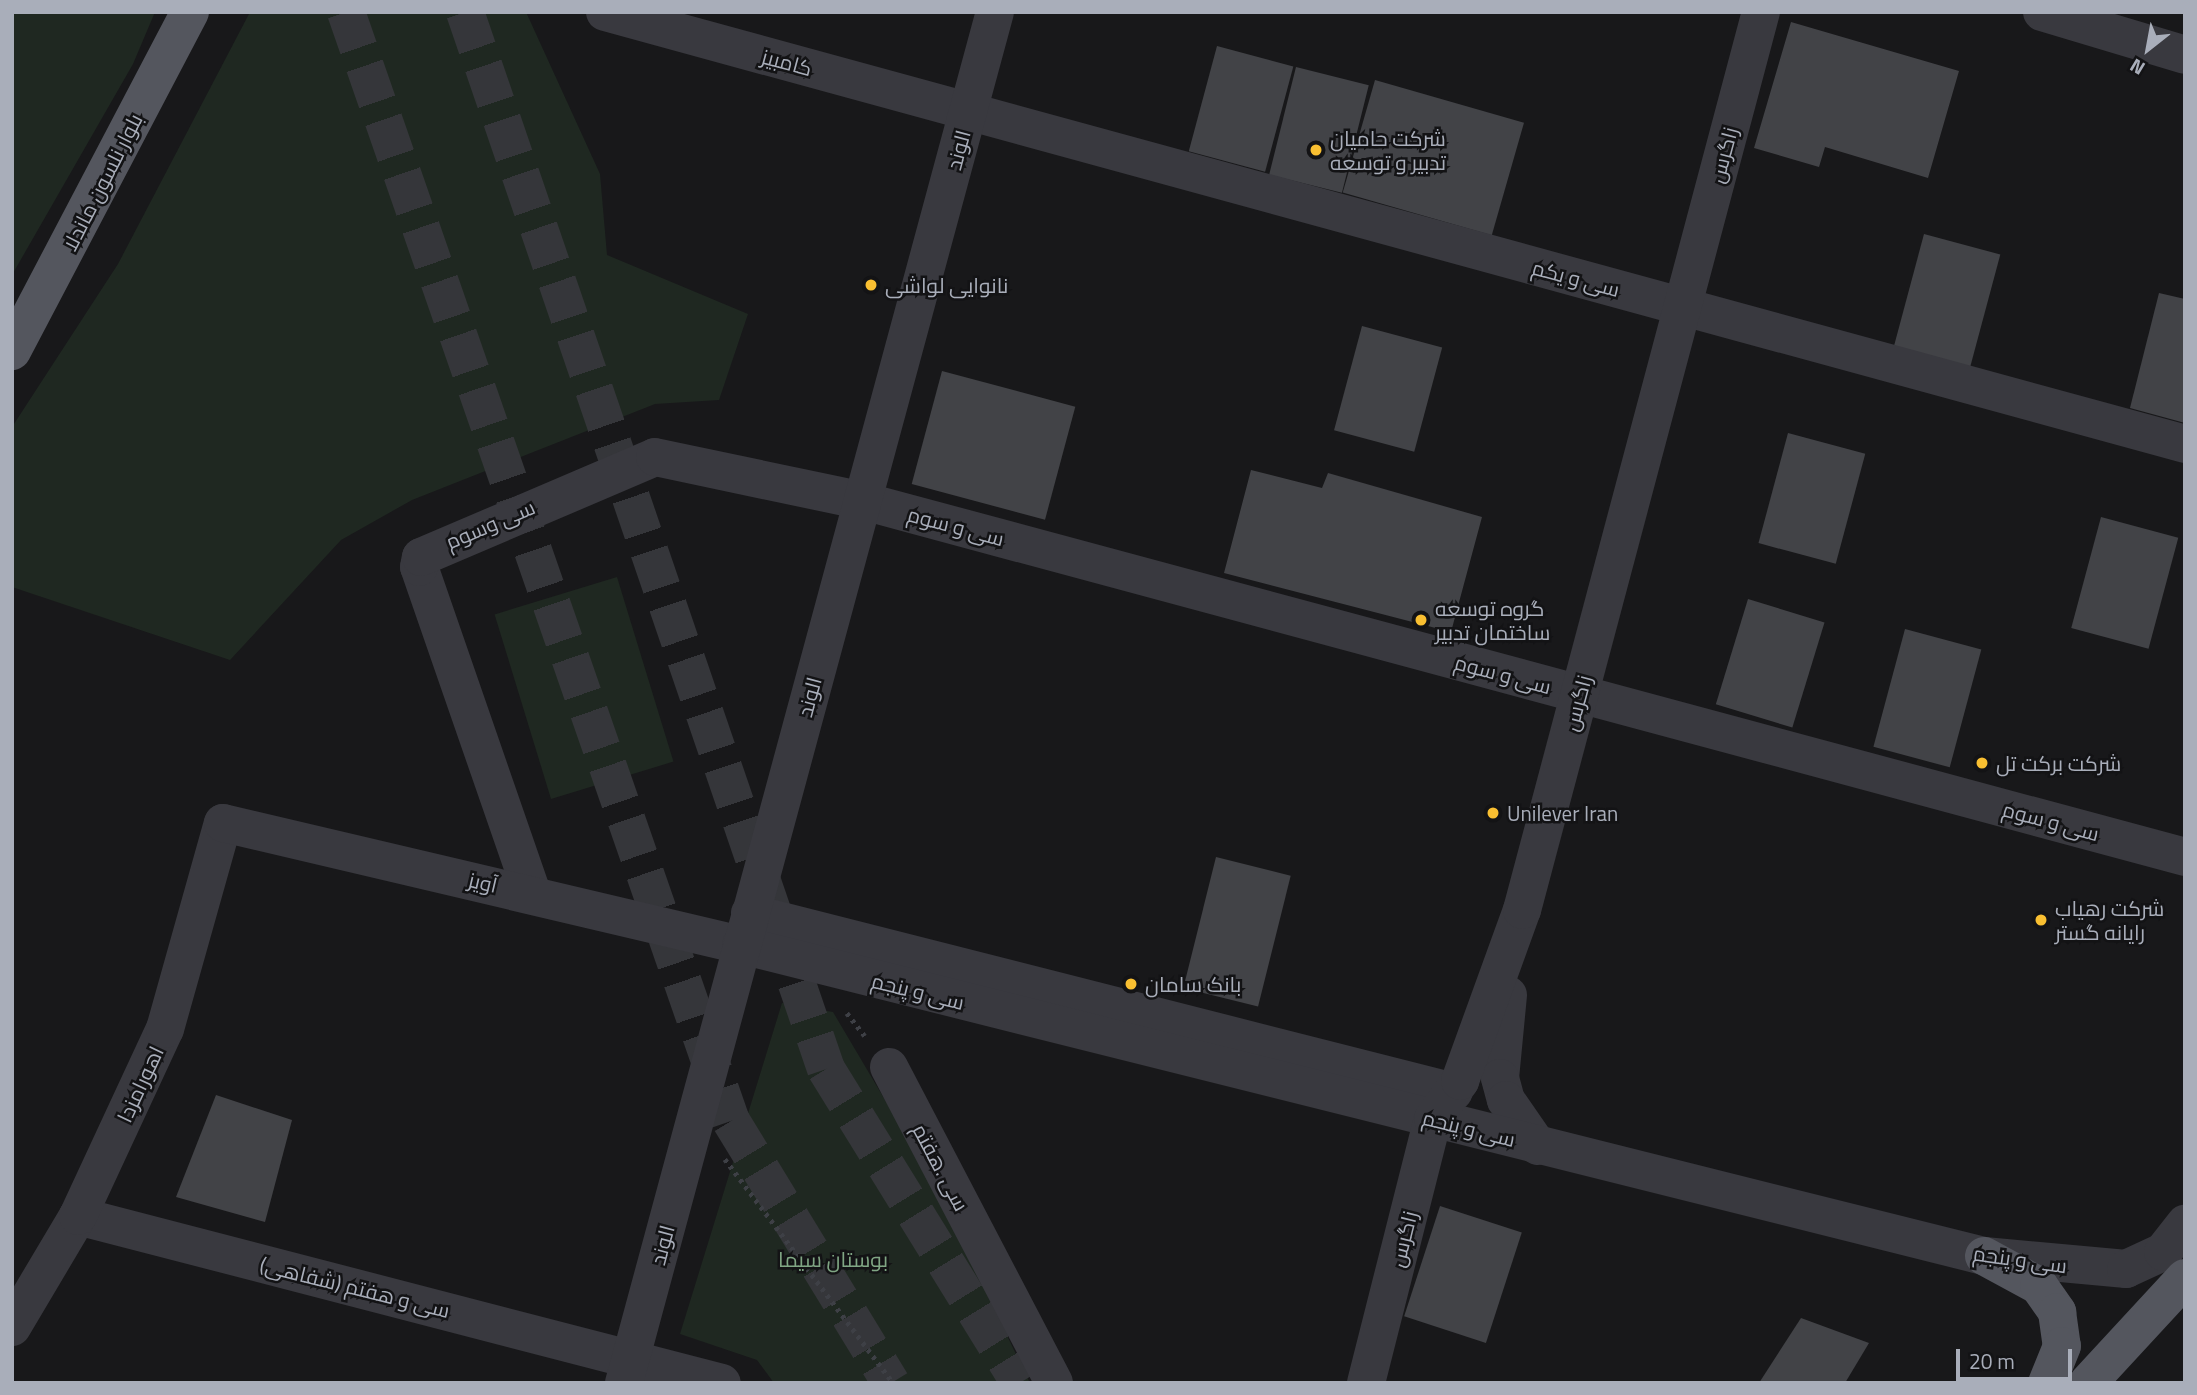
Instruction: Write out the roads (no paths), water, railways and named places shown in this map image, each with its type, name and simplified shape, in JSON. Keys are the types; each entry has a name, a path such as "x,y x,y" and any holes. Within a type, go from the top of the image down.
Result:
{"main road":[{"name":"بلوار نلسون ماندلا","path":"16,342 190,12"},
{"path":"1984,1256 2039,1286 2057,1312 2062,1346 2047,1383"},
{"path":"2088,1383 2185,1278"}],"street":[{"name":"کامبیز","path":"605,12 968,112"},
{"name":"الوند","path":"628,1370 995,12"},
{"name":"زاگرس","path":"1366,1383 1444,1106 1522,910 1761,12"},
{"path":"2042,12 2185,55"},
{"name":"سی و یکم","path":"968,112 2185,444"},
{"name":"سی وسوم","path":"532,894 419,567 421,557 655,457 863,501"},
{"name":"سی و سوم","path":"863,501 2185,857"},
{"name":"آویز","path":"223,823 532,894 746,929"},
{"name":"اهورامزدا","path":"12,1327 78,1216 166,1028 223,823"},
{"path":"1522,910 1500,1078 1506,1100 1538,1146"},
{"name":"سی و پنجم","path":"746,929 808,964 1444,1106"},
{"name":"سی و پنجم","path":"746,929 1444,1106 1538,1146 1984,1256 2126,1269 2163,1252 2185,1224"},
{"name":"سی .هفتم","path":"889,1067 1054,1383"},
{"name":"سی و هفتم (شفاهی)","path":"78,1216 628,1370 722,1383"}],"tunnel":[{"path":"346,12 731,1121 891,1383"},
{"path":"465,12 826,1069 1020,1383"}],"place":[{"name":"شرکت حامیان تدبیر و توسعه","path":"1316,150"},
{"name":"نانوایی لواشی","path":"871,285"},
{"name":"گروه توسعه ساختمان تدبیر","path":"1421,620"},
{"name":"شرکت برکت تل","path":"1982,763"},
{"name":"Unilever Iran","path":"1493,813"},
{"name":"شرکت رهیاب رایانه گستر","path":"2041,920"},
{"name":"بانک سامان","path":"1131,984"}],"park label":[{"name":"بوستان سیما","path":"833,1259"}]}
